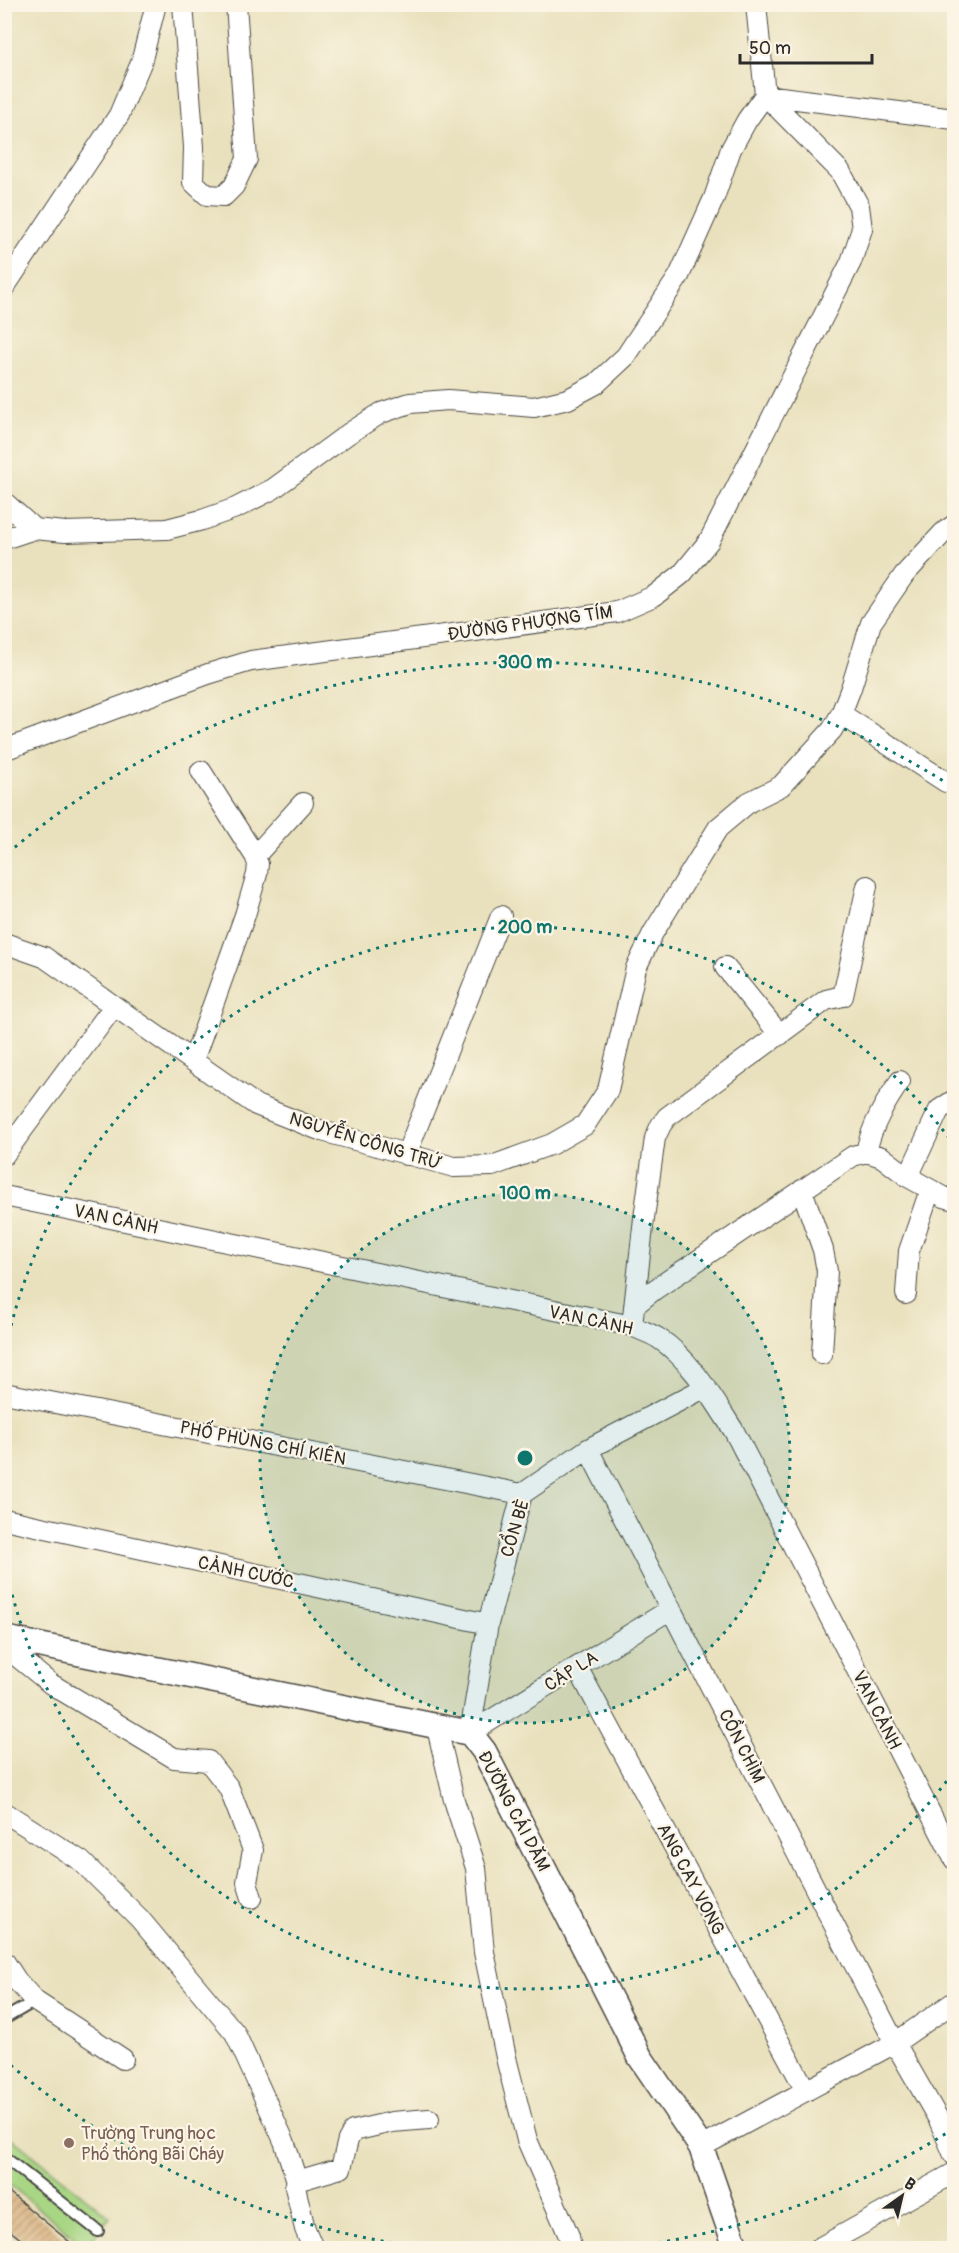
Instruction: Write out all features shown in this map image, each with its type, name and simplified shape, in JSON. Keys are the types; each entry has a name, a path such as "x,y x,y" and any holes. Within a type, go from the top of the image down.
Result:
{"street":[{"path":"4,288 119,115 141,63 156,4"},
{"path":"183,4 194,147 193,182 207,195 224,196 234,186 247,159 236,4"},
{"path":"4,539 34,529 65,532 167,529 202,520 236,508 273,489 381,413 410,403 448,400 534,406 568,399 596,384 626,356 679,276 714,198 731,149 747,120 765,95 756,4"},
{"path":"765,95 954,119"},
{"name":"ĐƯỜNG PHƯỢNG TÍM","path":"4,750 208,674 251,661 616,612 654,596 682,574 709,541 851,262 862,229 859,207 840,171 765,95"},
{"path":"4,502 34,529"},
{"name":"NGUYỄN CÔNG TRỨ","path":"4,944 44,957 256,1105 322,1131 454,1167 492,1166 552,1144 585,1125 608,1090 636,968 653,933 718,828 749,802 780,786 832,729 841,714 871,623 904,575 943,533 954,525"},
{"path":"841,714 939,778 949,783 954,779"},
{"path":"193,1061 245,915 258,864 201,771"},
{"path":"255,856 303,803"},
{"path":"632,1326 656,1138 661,1125 667,1117 826,1000 844,994 867,886"},
{"path":"406,1155 501,916"},
{"path":"725,967 780,1035"},
{"path":"4,1155 114,1006"},
{"path":"866,1152 880,1112 900,1081"},
{"path":"908,1177 939,1110 954,1100"},
{"path":"634,1306 654,1290 853,1156 866,1152 882,1157 908,1177 954,1200"},
{"path":"802,1190 823,1250 827,1271 822,1354"},
{"path":"906,1294 909,1251 930,1190"},
{"name":"VẠN CẢNH","path":"4,1196 632,1326 657,1338 677,1354 706,1387 734,1431 954,1859"},
{"name":"CỒN BÈ","path":"470,1733 488,1624 522,1494 588,1449 706,1387"},
{"name":"PHỐ PHÙNG CHÍ KIÊN","path":"4,1393 522,1494"},
{"name":"CỒN CHÌM","path":"588,1449 895,2043 947,2116 954,2155"},
{"name":"CẢNH CƯỚC","path":"4,1520 488,1624"},
{"name":"CẶP LA","path":"470,1733 671,1609"},
{"name":"ĐƯỜNG CÁI DĂM","path":"4,1638 470,1733 484,1751 640,2058 702,2147 736,2248"},
{"path":"4,1646 51,1683 174,1758 208,1761 229,1788 253,1850 247,1881 252,1898"},
{"name":"ANG CAY VONG","path":"577,1667 806,2091"},
{"path":"437,1728 454,1800 476,1868 484,1952 507,2062 527,2140 569,2236 571,2248"},
{"path":"4,1812 81,1861 139,1918 235,2033 284,2141 297,2181 295,2187 305,2229 314,2248"},
{"path":"4,1961 34,2001 123,2059"},
{"path":"702,2147 895,2043 954,2002"},
{"path":"297,2181 341,2168 348,2140 353,2131 392,2122 429,2119"},
{"path":"819,2248 954,2174"}],"lane":[{"path":"4,2019 34,2001"},
{"path":"4,2157 98,2231"}],"green space":[{"path":"10,2137 110,2217 86,2247 5,2181 4,2144"}],"building":[{"path":"4,2188 77,2248 32,2248 4,2226"}],"place":[{"name":"Trường Trung học Phổ thông Bãi Cháy","path":"69,2143"}]}
